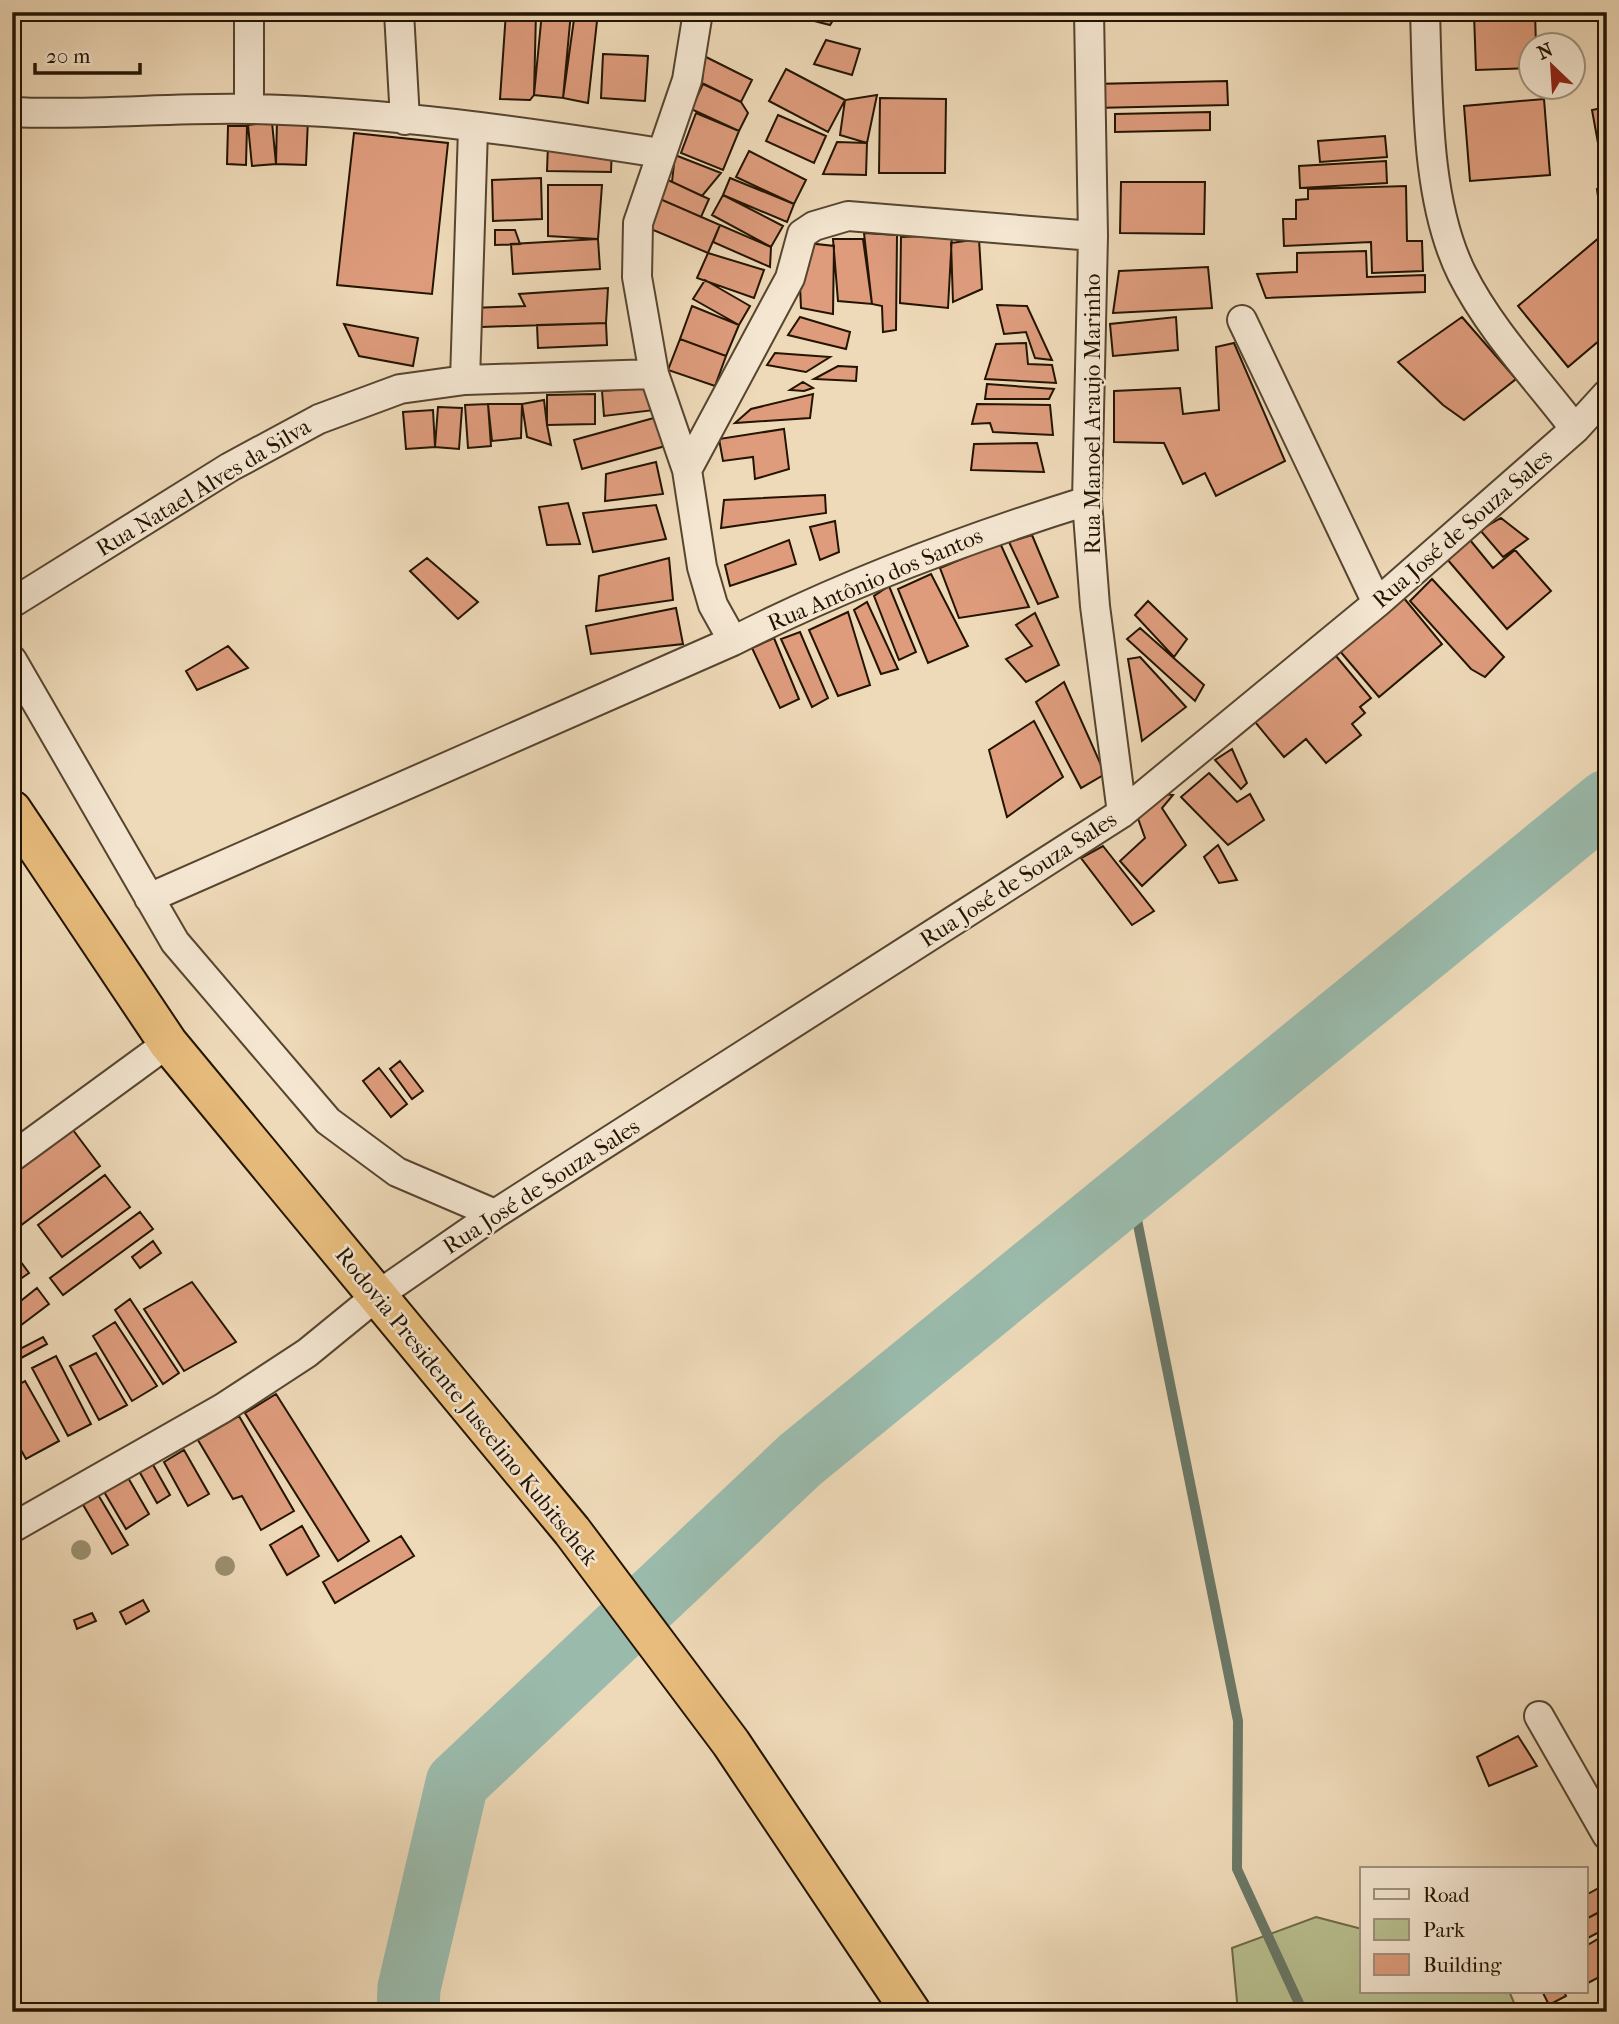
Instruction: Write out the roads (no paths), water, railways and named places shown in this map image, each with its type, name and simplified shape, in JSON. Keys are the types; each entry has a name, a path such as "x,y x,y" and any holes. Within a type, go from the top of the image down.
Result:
{"highway":[{"name":"Rodovia Presidente Juscelino Kubitschek","path":"16,822 168,1043 572,1531 731,1743 885,1968 911,2012"}],"street":[{"path":"249,12 249,108"},
{"path":"399,12 405,120"},
{"path":"698,12 687,80 638,223 637,277 654,374 687,470 702,566 713,605 733,641"},
{"name":"Rua Manoel Araujo Marinho","path":"1089,12 1093,236 1087,502 1095,606 1122,813"},
{"path":"1426,12 1430,143 1446,232 1462,274 1484,311 1575,429"},
{"path":"12,112 135,113 249,108 343,113 660,153"},
{"path":"465,380 473,129"},
{"path":"687,470 790,278 802,234 814,226 848,216 1093,236"},
{"path":"1242,320 1377,603"},
{"name":"Rua Natael Alves da Silva","path":"12,603 219,473 319,419 400,389 465,380 654,374"},
{"name":"Rua José de Souza Sales","path":"12,1528 223,1408 307,1353 377,1295 495,1214 1122,813 1377,603 1575,429 1607,394"},
{"name":"Rua Antônio dos Santos","path":"149,898 733,641 825,596 991,531 1087,502"},
{"path":"12,660 175,942 328,1121 397,1172 495,1214"},
{"path":"12,1157 168,1043"},
{"path":"1539,1716 1607,1835"}],"waterway":[{"path":"408,2012 409,1988 457,1783 800,1460 1607,801"},
{"path":"1131,1190 1238,1721 1237,1869 1303,2012"}]}
